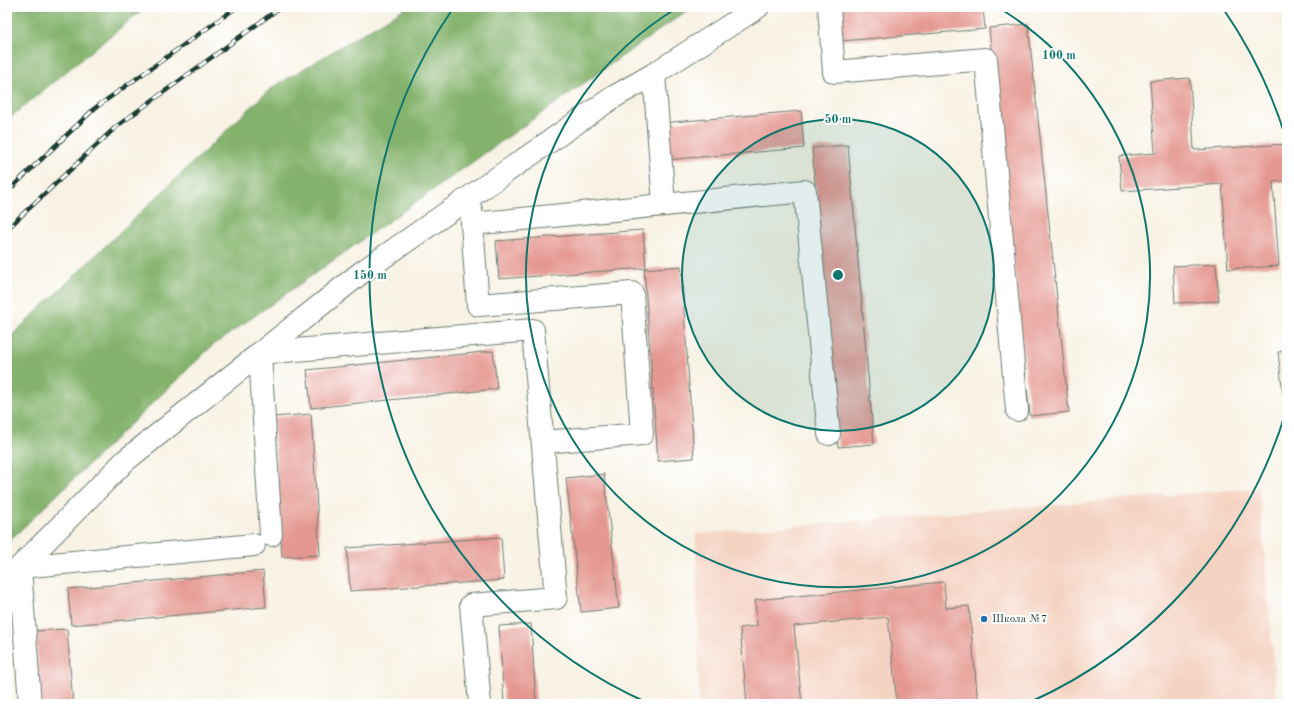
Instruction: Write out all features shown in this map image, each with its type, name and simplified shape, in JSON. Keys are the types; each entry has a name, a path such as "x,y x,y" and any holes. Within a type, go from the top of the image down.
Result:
{"street":[{"path":"13,574 126,460 362,272 612,98 654,74 758,7"},
{"path":"829,7 834,72 986,59 1017,410"},
{"path":"654,74 664,204"},
{"path":"472,224 805,191 829,434"},
{"path":"470,196 479,334"},
{"path":"478,304 632,293 642,434 543,442"},
{"path":"260,353 533,330 556,598 471,605 480,704"},
{"path":"13,574 263,540 260,353"},
{"path":"13,574 30,704"}],"shaded area":[{"name":"Школа №7","path":"1259,488 1277,704 699,704 696,534"}],"green space":[{"path":"7,7 146,7 19,110 7,122"},
{"path":"407,7 692,7 212,346 7,543 7,340 270,89"}],"building":[{"path":"838,7 983,7 985,29 841,41"},
{"path":"1028,24 1069,412 1030,416 989,28"},
{"path":"1190,78 1194,150 1287,144 1287,181 1273,182 1279,266 1228,269 1222,184 1122,191 1119,156 1155,153 1150,81"},
{"path":"801,111 804,148 665,160 661,123"},
{"path":"848,145 874,444 838,447 812,148"},
{"path":"643,230 646,268 499,279 496,241"},
{"path":"1216,264 1219,301 1175,303 1173,266"},
{"path":"681,266 694,458 658,461 644,269"},
{"path":"493,351 497,389 311,408 307,370"},
{"path":"1287,351 1287,395 1283,395 1278,352"},
{"path":"311,414 320,555 282,557 273,417"},
{"path":"604,474 619,608 581,612 566,478"},
{"path":"501,537 504,580 350,591 347,548"},
{"path":"263,571 266,607 71,625 68,589"},
{"path":"944,582 946,608 969,606 978,704 897,704 888,617 794,626 802,704 747,704 740,628 757,626 755,600"},
{"path":"531,624 536,704 504,704 499,626"},
{"path":"67,629 73,704 41,704 35,631"}],"railway":[{"path":"7,192 95,108 237,7"},
{"path":"7,229 117,126 281,7"}],"place":[{"name":"Школа №7","path":"984,619"}]}
